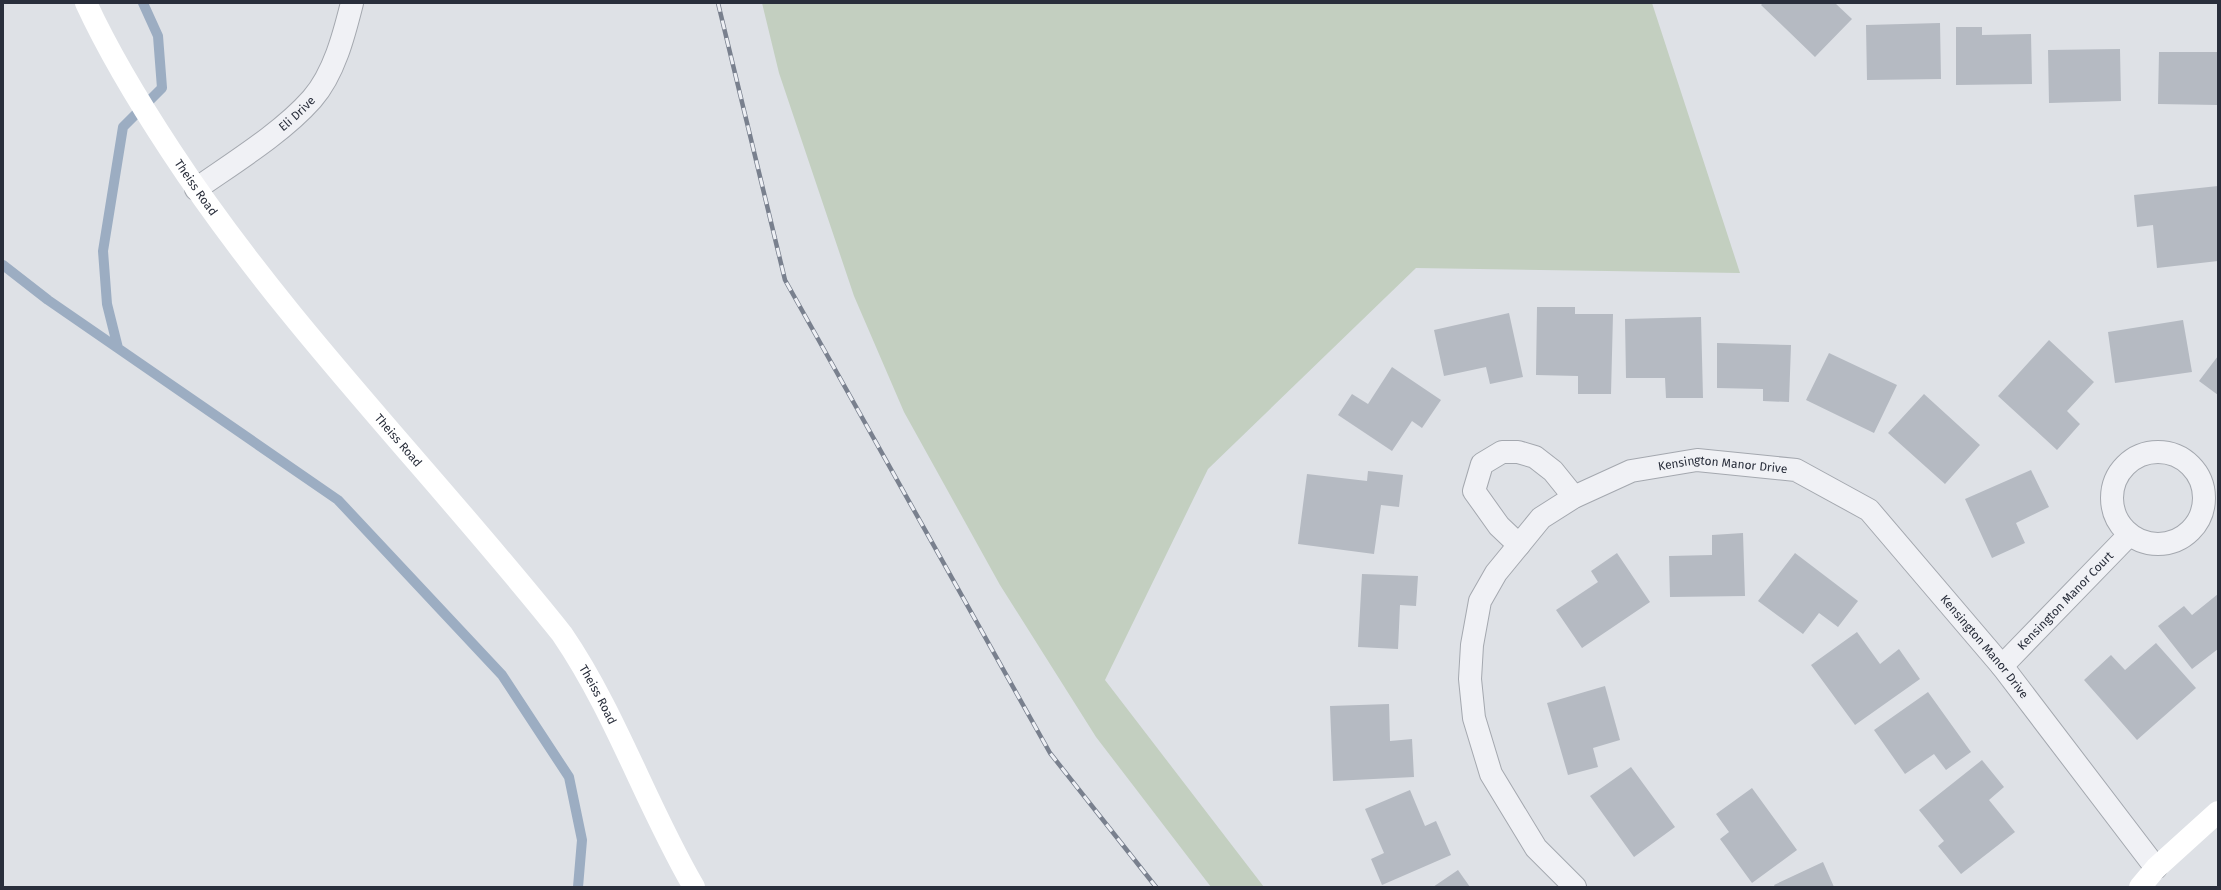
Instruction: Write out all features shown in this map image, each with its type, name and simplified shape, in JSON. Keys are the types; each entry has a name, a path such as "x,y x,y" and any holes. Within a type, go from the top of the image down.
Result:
{"street":[{"name":"Theiss Road","path":"86,3 132,91 149,118 196,189 253,267 294,318 531,595 562,634 586,669 608,711 653,811 694,887"},
{"name":"Eli Drive","path":"196,189 254,148 313,98 332,67 352,3"},
{"path":"1519,545 1499,526 1474,491 1482,464 1502,452 1518,452 1535,457 1553,471 1574,497"},
{"path":"2156,452 2172,454 2187,461 2198,473 2204,487 2205,502 2202,516 2195,528 2184,538 2170,543 2156,545 2142,542 2129,534 2118,523 2112,507 2112,491 2117,476 2127,464 2140,455 2156,452"},
{"name":"Kensington Manor Drive","path":"1575,887 1536,848 1491,774 1474,718 1470,679 1472,645 1480,601 1496,573 1541,518 1574,497 1631,471 1697,460 1796,470 1869,510 2002,666 2156,868"},
{"name":"Kensington Manor Court","path":"2002,666 2129,534"},
{"path":"2140,887 2156,868 2218,812"}],"green space":[{"path":"762,3 1652,3 1740,273 1416,268 1208,469 1105,680 1264,887 1211,887 1096,737 1000,585 904,412 854,296 779,73"}],"building":[{"path":"1763,3 1835,3 1852,19 1815,57 1761,5"},
{"path":"1940,23 1941,79 1867,80 1866,25"},
{"path":"1956,27 1982,27 1982,35 2031,34 2032,84 1956,85"},
{"path":"2120,49 2121,101 2049,103 2048,50"},
{"path":"2159,52 2218,52 2218,105 2158,104"},
{"path":"2218,186 2218,261 2157,268 2153,225 2137,227 2134,195"},
{"path":"1537,307 1575,307 1575,314 1613,314 1611,394 1578,394 1578,376 1536,375"},
{"path":"1509,313 1523,377 1490,384 1486,367 1444,376 1434,330"},
{"path":"1701,317 1703,398 1666,398 1665,378 1626,378 1625,319"},
{"path":"2183,320 2192,372 2115,383 2108,332"},
{"path":"2049,340 2094,382 2067,411 2080,424 2057,450 1998,396"},
{"path":"1717,343 1791,345 1789,402 1763,401 1763,389 1717,388"},
{"path":"1829,353 1897,385 1874,433 1806,400"},
{"path":"2218,356 2218,395 2199,381"},
{"path":"1392,367 1441,400 1422,428 1412,421 1392,451 1338,415 1352,394 1368,404"},
{"path":"1924,394 1980,445 1945,484 1888,433"},
{"path":"2031,470 2049,507 2016,523 2025,543 1992,558 1965,499"},
{"path":"1368,471 1403,475 1399,507 1381,505 1374,554 1298,544 1307,474 1367,481"},
{"path":"1743,533 1745,596 1670,597 1669,556 1712,555 1712,535"},
{"path":"1617,553 1650,602 1582,648 1556,610 1598,582 1591,571"},
{"path":"1795,553 1858,601 1838,627 1819,613 1803,634 1758,601"},
{"path":"1362,574 1418,576 1416,606 1400,605 1398,649 1358,647"},
{"path":"2218,594 2218,649 2192,669 2158,626 2184,606 2192,615"},
{"path":"1857,632 1880,664 1899,649 1920,679 1855,725 1811,665"},
{"path":"2156,643 2196,688 2137,740 2084,680 2111,655 2125,670"},
{"path":"1605,686 1620,740 1593,748 1598,767 1568,775 1547,703"},
{"path":"1928,692 1971,752 1946,770 1934,754 1905,774 1874,730"},
{"path":"1389,704 1390,741 1412,739 1414,777 1333,781 1330,706"},
{"path":"1982,760 2004,787 1989,800 2015,832 1961,874 1938,846 1944,841 1919,810"},
{"path":"1631,767 1675,827 1634,857 1590,796"},
{"path":"1752,788 1797,850 1752,883 1720,839 1729,832 1716,814"},
{"path":"1410,790 1425,826 1436,821 1451,855 1382,885 1371,859 1384,853 1365,809"},
{"path":"1823,862 1834,887 1775,887 1774,885"},
{"path":"1458,870 1470,887 1433,887"}],"waterway":[{"path":"118,348 107,304 103,251 123,127 162,88 158,36 143,3"},
{"path":"3,265 48,300 338,500 502,675 569,777 582,840 578,887"}],"railway":[{"path":"718,3 785,280 1050,753 1156,887"}]}
